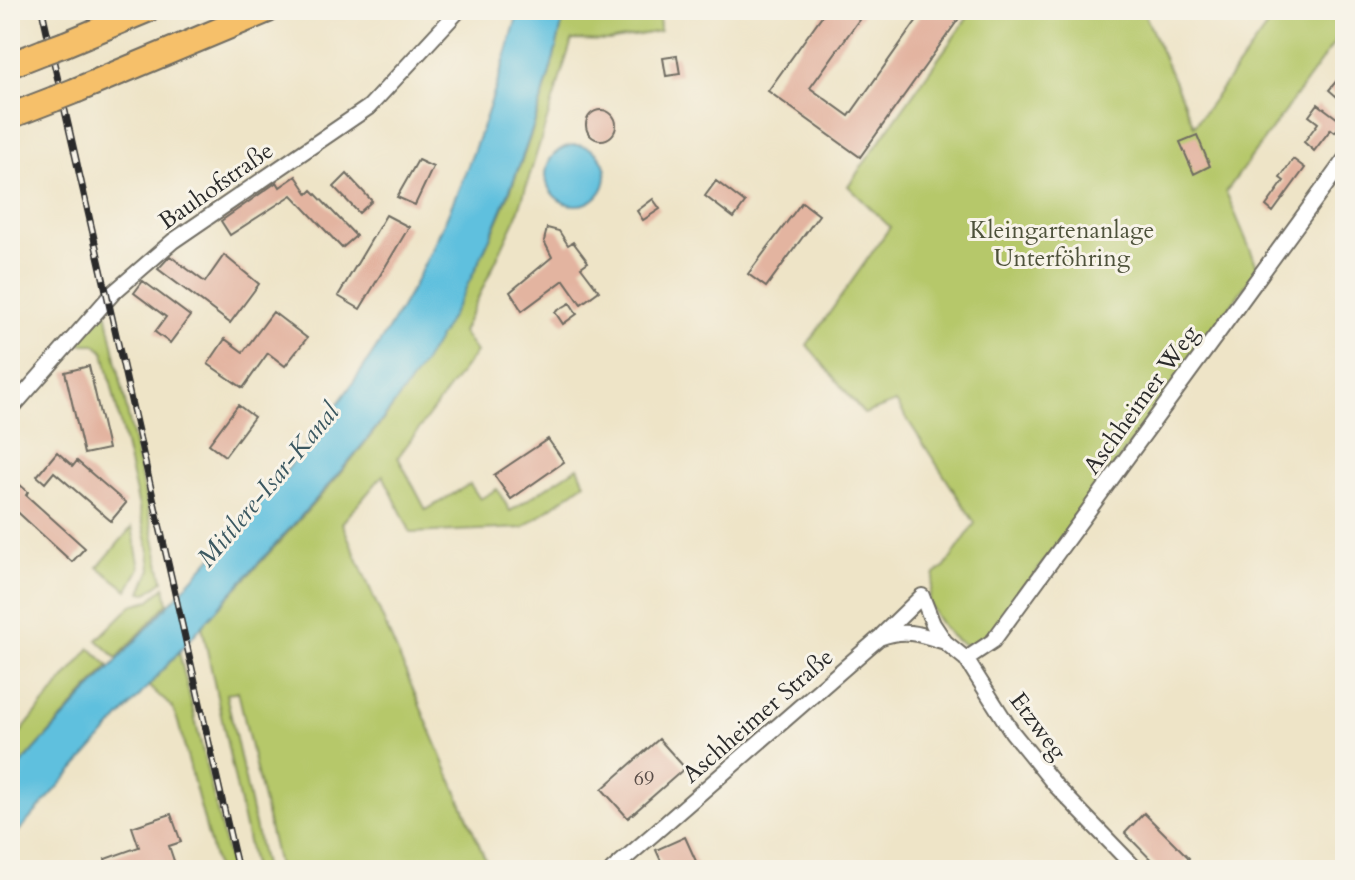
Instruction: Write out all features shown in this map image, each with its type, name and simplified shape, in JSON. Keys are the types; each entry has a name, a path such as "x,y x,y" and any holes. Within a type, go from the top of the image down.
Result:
{"highway":[{"path":"10,65 147,10"},
{"path":"10,116 268,10"}],"street":[{"name":"Bauhofstraße","path":"10,410 123,284 191,228 369,107 459,10"},
{"name":"Aschheimer Weg","path":"966,659 993,641 1345,159"},
{"name":"Etzweg","path":"922,596 933,624 945,642 966,659 1012,732 1056,786 1137,870"},
{"name":"Aschheimer Straße","path":"612,870 879,638 922,596"},
{"path":"879,638 896,631 913,631 945,642"}],"green space":[{"path":"565,10 659,10 660,31 609,41 572,40 517,216 462,332 476,352 398,457 426,510 470,484 480,499 497,489 510,511 578,467 585,483 523,528 411,533 383,475 342,523 490,870 279,870 238,691 226,694 265,870 254,870 202,626 367,441 392,409 441,333 465,290 507,199 541,105"},
{"name":"Kleingartenanlage Unterföhring","path":"973,10 1143,10 1194,126 1279,10 1345,10 1345,28 1226,192 1258,268 985,643 975,646 966,645 950,635 928,602 935,574 945,567 975,523 896,402 864,414 807,345 890,227 848,186"},
{"path":"106,311 163,581 147,593 141,592 151,569 149,551 104,352 95,344 77,344"},
{"path":"132,527 140,568 128,590 98,567"},
{"path":"165,587 168,603 117,658 97,640 132,605 150,600"},
{"path":"90,648 109,666 10,777 10,745"},
{"path":"179,652 231,870 217,870 172,707 148,686"}],"water":[{"path":"519,10 565,10 541,102 506,200 439,338 394,405 305,512 10,841 10,777 218,551 268,492 317,432 401,308 454,200 496,87"},
{"path":"576,145 588,147 597,154 604,163 604,187 597,196 588,203 576,205 564,203 555,196 548,187 546,175 548,163 555,154 564,147"}],"building":[{"path":"826,10 866,10 810,88 849,116 924,10 965,10 860,157 768,91"},
{"path":"677,56 680,74 666,76 663,58"},
{"path":"1338,79 1345,85 1345,104 1329,90"},
{"path":"1318,104 1342,122 1335,132 1331,129 1314,151 1304,142 1318,123 1309,116"},
{"path":"601,110 612,114 616,125 612,136 601,140 590,136 586,125 590,114"},
{"path":"1197,135 1210,166 1194,174 1180,142"},
{"path":"1293,159 1305,168 1273,212 1266,206 1284,181 1280,178"},
{"path":"418,160 433,167 415,205 397,197"},
{"path":"347,174 372,201 359,213 334,187"},
{"path":"296,176 308,194 312,190 356,236 342,248 292,195 230,235 221,221 277,182 280,187"},
{"path":"716,181 745,203 734,218 705,196"},
{"path":"653,199 660,209 643,220 637,211"},
{"path":"802,202 819,215 766,287 748,274"},
{"path":"386,215 409,227 360,309 338,296"},
{"path":"547,228 559,231 568,245 573,242 588,262 581,267 599,291 581,304 564,280 522,311 510,292 552,257 544,241"},
{"path":"224,255 259,284 230,323 158,269 170,256 205,282"},
{"path":"143,281 190,316 170,343 155,332 166,317 134,293"},
{"path":"570,303 577,314 563,324 555,312"},
{"path":"273,312 307,338 285,366 268,353 243,388 208,364 225,339 243,352"},
{"path":"89,366 108,449 84,454 65,372"},
{"path":"238,405 254,417 225,456 209,444"},
{"path":"548,439 564,462 511,499 494,475"},
{"path":"57,452 73,466 77,461 126,503 111,521 54,472 45,483 37,476"},
{"path":"10,476 28,492 26,495 85,548 72,562 10,505"},
{"path":"659,739 685,768 628,818 602,789"},
{"path":"1144,813 1189,858 1178,870 1161,870 1125,833"},
{"path":"171,814 181,842 169,846 177,870 110,870 105,859 139,847 132,827"},
{"path":"685,837 700,870 665,870 656,850"}],"railway":[{"path":"42,10 238,870"}],"water label":[{"name":"Mittlere-Isar-Kanal","path":"268,485"}]}
